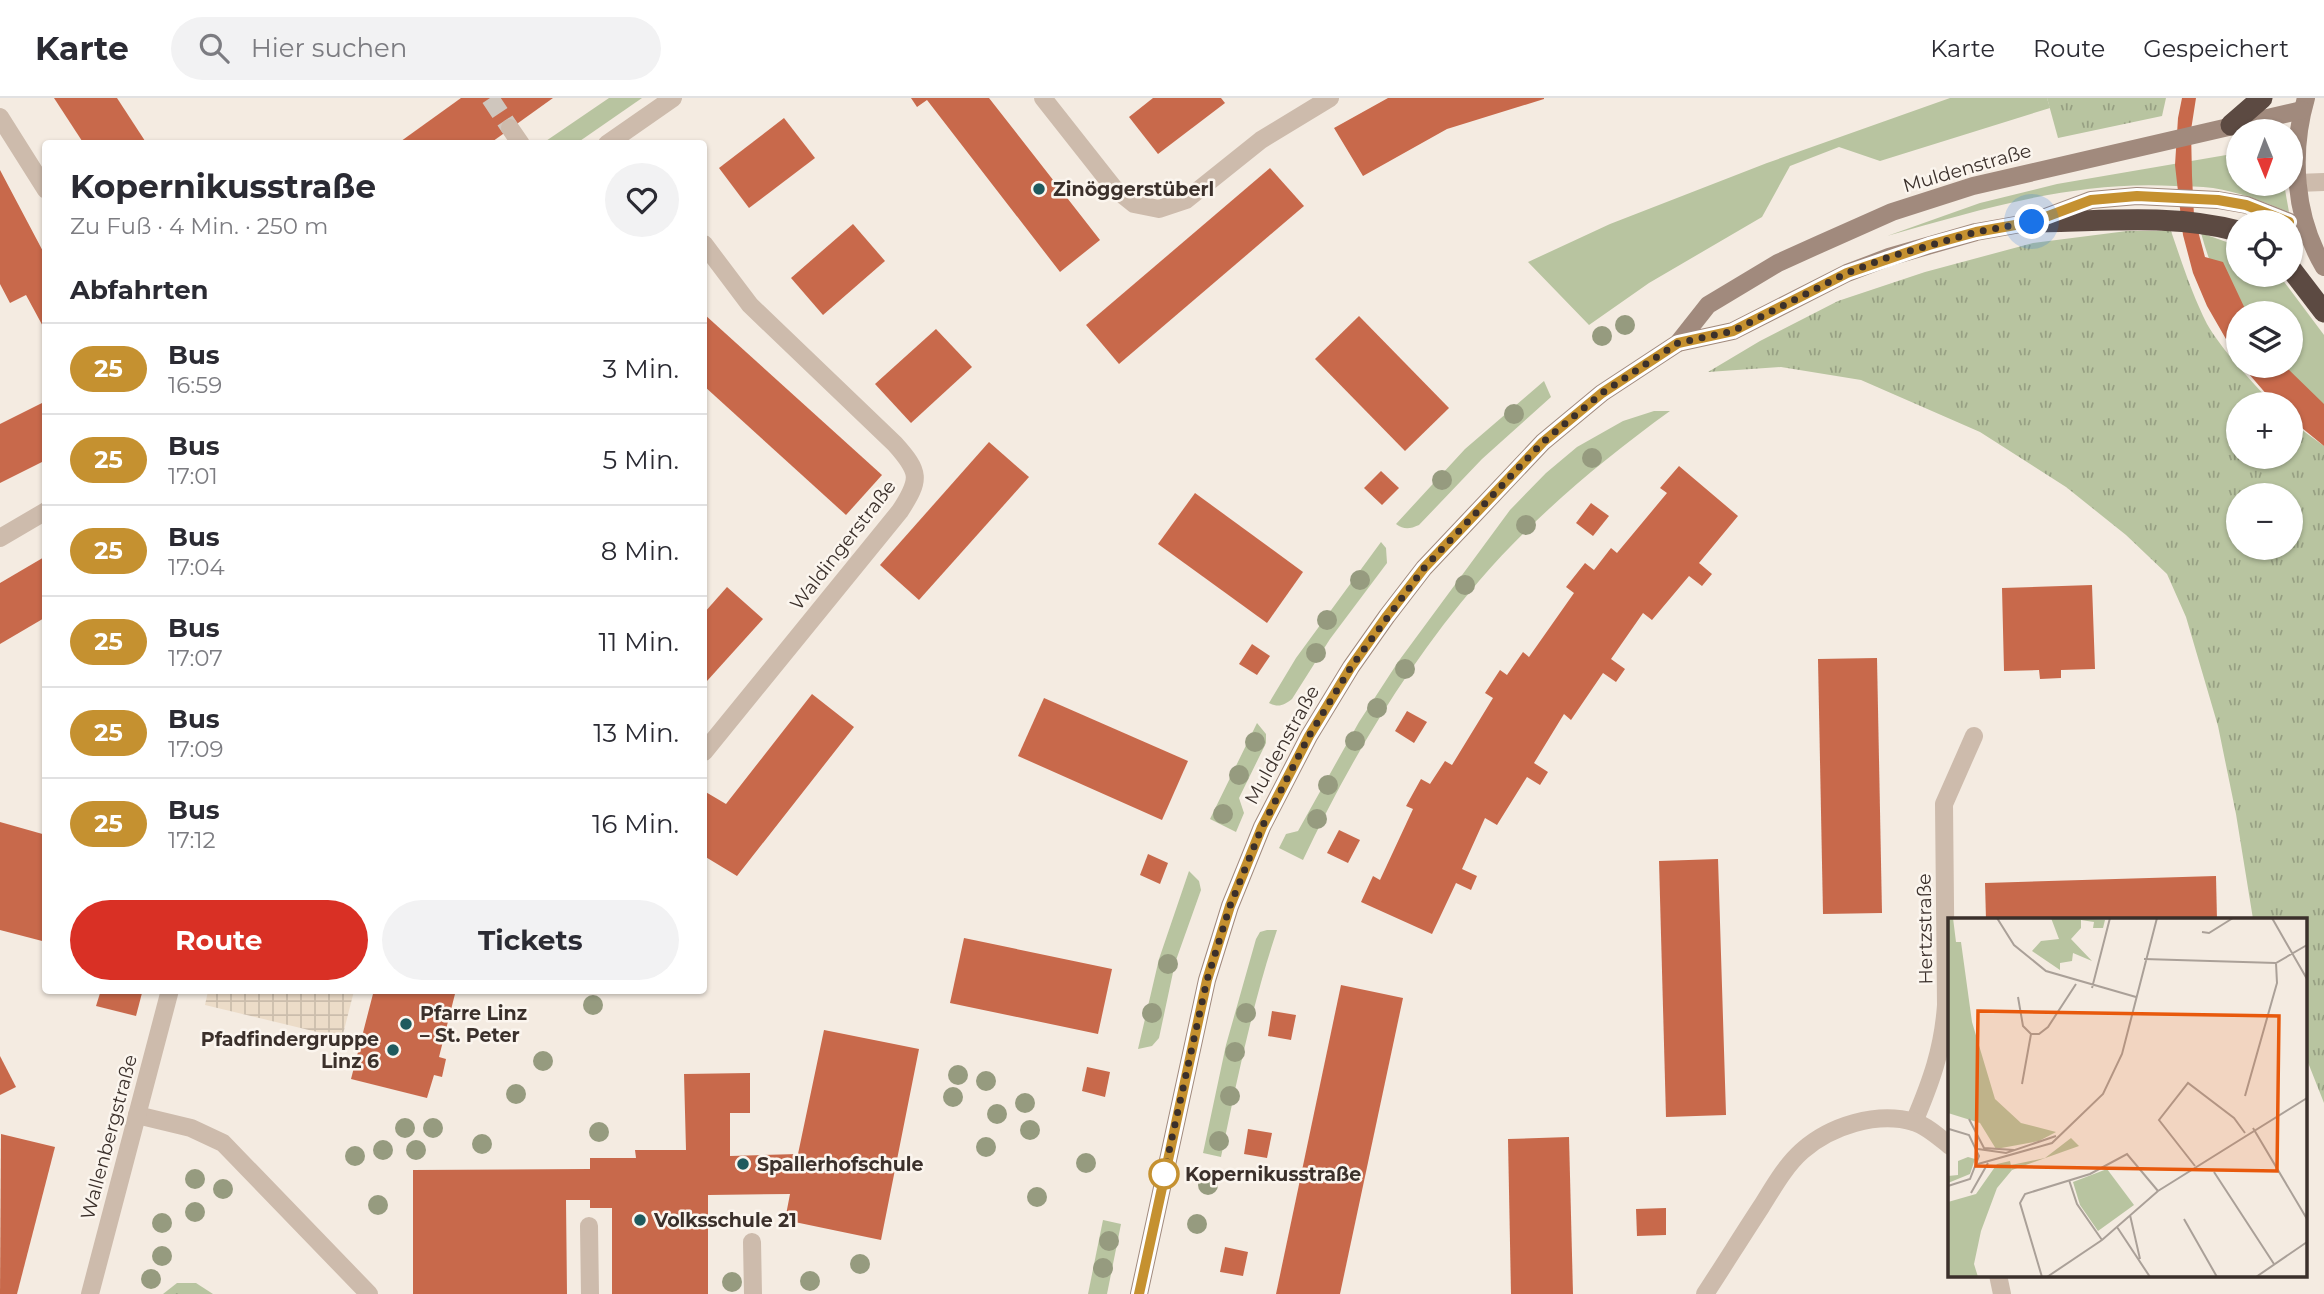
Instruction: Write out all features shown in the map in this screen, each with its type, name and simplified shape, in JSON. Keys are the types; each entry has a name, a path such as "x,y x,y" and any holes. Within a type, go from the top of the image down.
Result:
{"highway":[{"path":"2238,119 2262,98"},
{"path":"2032,222 2138,218 2196,222 2226,228"},
{"path":"2303,285 2324,312"}],"main road":[{"name":"Muldenstraße","path":"2252,119 2304,104"},
{"name":"Muldenstraße","path":"1139,1294 1207,980 1230,906 1262,827 1309,736 1351,667 1424,568 1543,442 1613,385 1678,343 1708,305 1778,263 1892,212 1973,186 2226,126"},
{"name":"Muldenstraße","path":"1678,343 1733,331 1847,273 1889,257 1976,232 2032,222 2091,200 2137,196 2228,202 2258,210"},
{"name":"Muldenstraße","path":"2300,196 2308,231 2324,267"},
{"name":"Muldenstraße","path":"2303,229 2308,231"}],"street":[{"path":"633,136 673,98"},
{"path":"1043,98 1114,188 1134,204 1159,209 1186,201 1261,140 1330,98"},
{"path":"0,117 42,184"},
{"path":"510,128 518,140"},
{"path":"2303,183 2324,182"},
{"name":"Waldingerstraße","path":"707,248 750,305 895,444 909,459 916,474 913,491 900,511 707,748"},
{"path":"0,538 42,513"},
{"name":"Hertzstraße","path":"1914,1122 1937,1067 1947,1006 1944,804 1974,736"},
{"name":"Wallenbergstraße","path":"90,1294 169,994"},
{"path":"137,1115 191,1128 223,1143 369,1294"},
{"path":"1705,1294 1780,1178 1802,1151 1831,1132 1853,1124 1884,1118 1914,1122 1937,1134 1948,1144"},
{"path":"589,1226 590,1294"},
{"path":"752,1242 753,1294"},
{"path":"1998,1276 2001,1294"}],"green space":[{"path":"609,98 642,98 581,140 547,140"},
{"path":"1950,98 2047,98 2050,108 1880,161 1839,147 1790,166 1762,217 1649,283 1589,325 1528,262 1610,224 1767,163"},
{"path":"2047,98 2166,98 2162,116 2058,138"},
{"path":"2226,155 2226,191 2198,187 2102,187 1994,207 1887,236 1980,203 2057,184"},
{"path":"2245,196 2286,196 2289,210 2284,210"},
{"path":"2127,231 2171,231 2207,324 2226,351 2226,378 2249,378 2262,392 2226,392 2226,469 2303,469 2303,431 2324,446 2324,1103 2306,1058 2306,918 2253,918 2218,726 2186,617 2167,574 2126,535 2066,487 1980,432 1861,380 1781,367 1708,372 1760,341 1838,301 1925,272 2033,243"},
{"path":"2201,233 2226,242 2226,287 2288,287 2298,301 2227,301"},
{"path":"2303,307 2324,335 2324,415 2303,397 2303,392 2297,392 2281,378 2303,378"},
{"path":"1544,381 1551,397 1482,459 1419,525 1407,528 1396,524 1465,449"},
{"path":"1654,411 1670,411 1594,470 1546,512 1500,557 1453,613 1404,680 1360,750 1303,860 1279,848 1286,834 1298,831 1359,722 1398,662 1510,510 1546,473 1577,447 1623,421"},
{"path":"1381,542 1386,548 1387,563 1330,639 1292,699 1281,705 1269,703 1296,658"},
{"path":"1257,723 1266,734 1266,743 1239,798 1244,813 1236,832 1210,819"},
{"path":"1189,871 1199,881 1201,890 1175,963 1159,1038 1152,1046 1138,1049 1159,959"},
{"path":"1277,930 1253,1014 1221,1157 1203,1153 1226,1045 1256,939 1260,932"},
{"path":"1103,1220 1121,1224 1107,1294 1088,1294"},
{"path":"177,1283 196,1283 213,1294 163,1294"}],"shaded area":[{"path":"207,994 353,994 342,1038 205,1005"}],"building":[{"path":"54,98 117,98 144,140 81,140"},
{"path":"461,98 553,98 495,140 403,140"},
{"path":"911,98 989,98 1100,240 1060,272 927,100 917,107"},
{"path":"1153,98 1221,98 1225,103 1158,154 1129,117"},
{"path":"1388,98 1544,99 1447,129 1363,176 1334,128"},
{"path":"2182,98 2196,98 2191,130 2194,216 2205,257 2223,262 2226,268 2226,287 2235,287 2241,301 2226,301 2226,339 2207,306 2193,273 2183,235 2175,165"},
{"path":"784,118 815,158 749,208 719,168"},
{"path":"1270,168 1304,206 1119,364 1086,325"},
{"path":"0,170 42,249 42,325 26,295 10,303 0,284"},
{"path":"853,224 885,261 823,315 791,278"},
{"path":"1359,316 1449,408 1405,451 1315,359"},
{"path":"707,317 882,475 846,515 707,389"},
{"path":"936,329 972,367 911,423 875,384"},
{"path":"2252,378 2297,378 2324,404 2324,446 2303,429 2303,392 2265,392"},
{"path":"42,403 42,462 0,483 0,424"},
{"path":"989,442 1029,477 919,600 880,565"},
{"path":"1679,466 1738,516 1699,563 1712,574 1702,586 1689,576 1652,620 1643,613 1611,659 1625,669 1616,682 1603,673 1571,720 1564,714 1534,763 1548,772 1540,785 1527,777 1497,825 1485,818 1462,869 1477,876 1471,890 1456,883 1432,934 1361,902 1373,876 1380,880 1413,809 1406,806 1421,779 1430,784 1445,761 1452,765 1493,698 1485,693 1500,670 1507,675 1523,652 1529,657 1574,593 1566,587 1585,563 1594,570 1611,548 1617,553 1667,493 1660,488"},
{"path":"1381,471 1399,488 1382,505 1364,488"},
{"path":"1195,493 1303,572 1267,623 1158,544"},
{"path":"1591,503 1609,516 1593,536 1576,523"},
{"path":"42,558 42,619 0,644 0,583"},
{"path":"2092,585 2095,669 2061,670 2061,678 2040,679 2039,670 2004,671 2002,588"},
{"path":"727,587 763,619 707,681 707,610"},
{"path":"1252,644 1270,656 1257,675 1239,664"},
{"path":"1877,658 1882,913 1823,914 1818,659"},
{"path":"812,694 854,727 737,876 707,858 707,793 726,804"},
{"path":"1044,698 1188,761 1162,820 1018,756"},
{"path":"1407,711 1427,722 1414,743 1395,731"},
{"path":"0,822 42,834 42,941 0,930"},
{"path":"1339,830 1360,840 1348,863 1327,853"},
{"path":"1148,854 1168,863 1160,884 1140,875"},
{"path":"1718,859 1726,1115 1666,1117 1659,861"},
{"path":"2216,876 2217,918 1986,918 1985,883"},
{"path":"964,938 1112,969 1098,1034 950,1003"},
{"path":"1341,985 1403,998 1340,1294 1276,1294"},
{"path":"100,994 142,994 136,1016 96,1006"},
{"name":"Pfarre Linz – St. Peter","path":"373,994 455,994 439,1057 446,1059 442,1077 434,1075 427,1098 351,1079"},
{"path":"1272,1011 1296,1015 1291,1040 1268,1036"},
{"name":"Spallerhofschule","path":"824,1030 919,1049 881,1240 785,1220 790,1194 708,1195 708,1294 612,1294 612,1208 590,1208 590,1200 566,1200 567,1294 413,1294 413,1170 590,1169 590,1158 636,1158 635,1150 686,1150 684,1074 750,1073 750,1113 730,1113 730,1156 798,1154"},
{"path":"0,1056 16,1087 0,1095"},
{"path":"1087,1067 1110,1072 1105,1097 1082,1091"},
{"path":"1248,1129 1272,1133 1267,1158 1244,1154"},
{"path":"1,1134 55,1147 17,1294 0,1294"},
{"path":"1569,1137 1573,1294 1511,1294 1508,1139"},
{"path":"1666,1208 1666,1235 1637,1236 1636,1209"},
{"path":"1225,1247 1248,1252 1243,1276 1220,1272"}],"tunnel":[{"path":"490,98 510,128"}],"bus line":[{"name":"25","path":"1139,1294 1207,980 1230,906 1262,827 1309,736 1351,667 1387,616 1424,568 1543,442 1602,393 1678,343 1733,331 1847,273 1889,257 1976,232 2032,222 2091,200 2137,196 2193,198 2218,200 2261,210"}],"place":[{"name":"Zinöggerstüberl","path":"1039,189"},
{"name":"Pfarre Linz – St. Peter","path":"406,1024"},
{"name":"Pfadfindergruppe Linz 6","path":"393,1050"},
{"name":"Spallerhofschule","path":"743,1164"},
{"name":"Kopernikusstraße","path":"1164,1174"},
{"name":"Volksschule 21","path":"640,1220"}],"route":[{"path":"1164,1174 1207,980 1230,906 1262,827 1309,736 1351,667 1424,568 1543,442 1602,393 1678,343 1733,331 1847,273 1889,257 1976,232 2032,222"}]}
